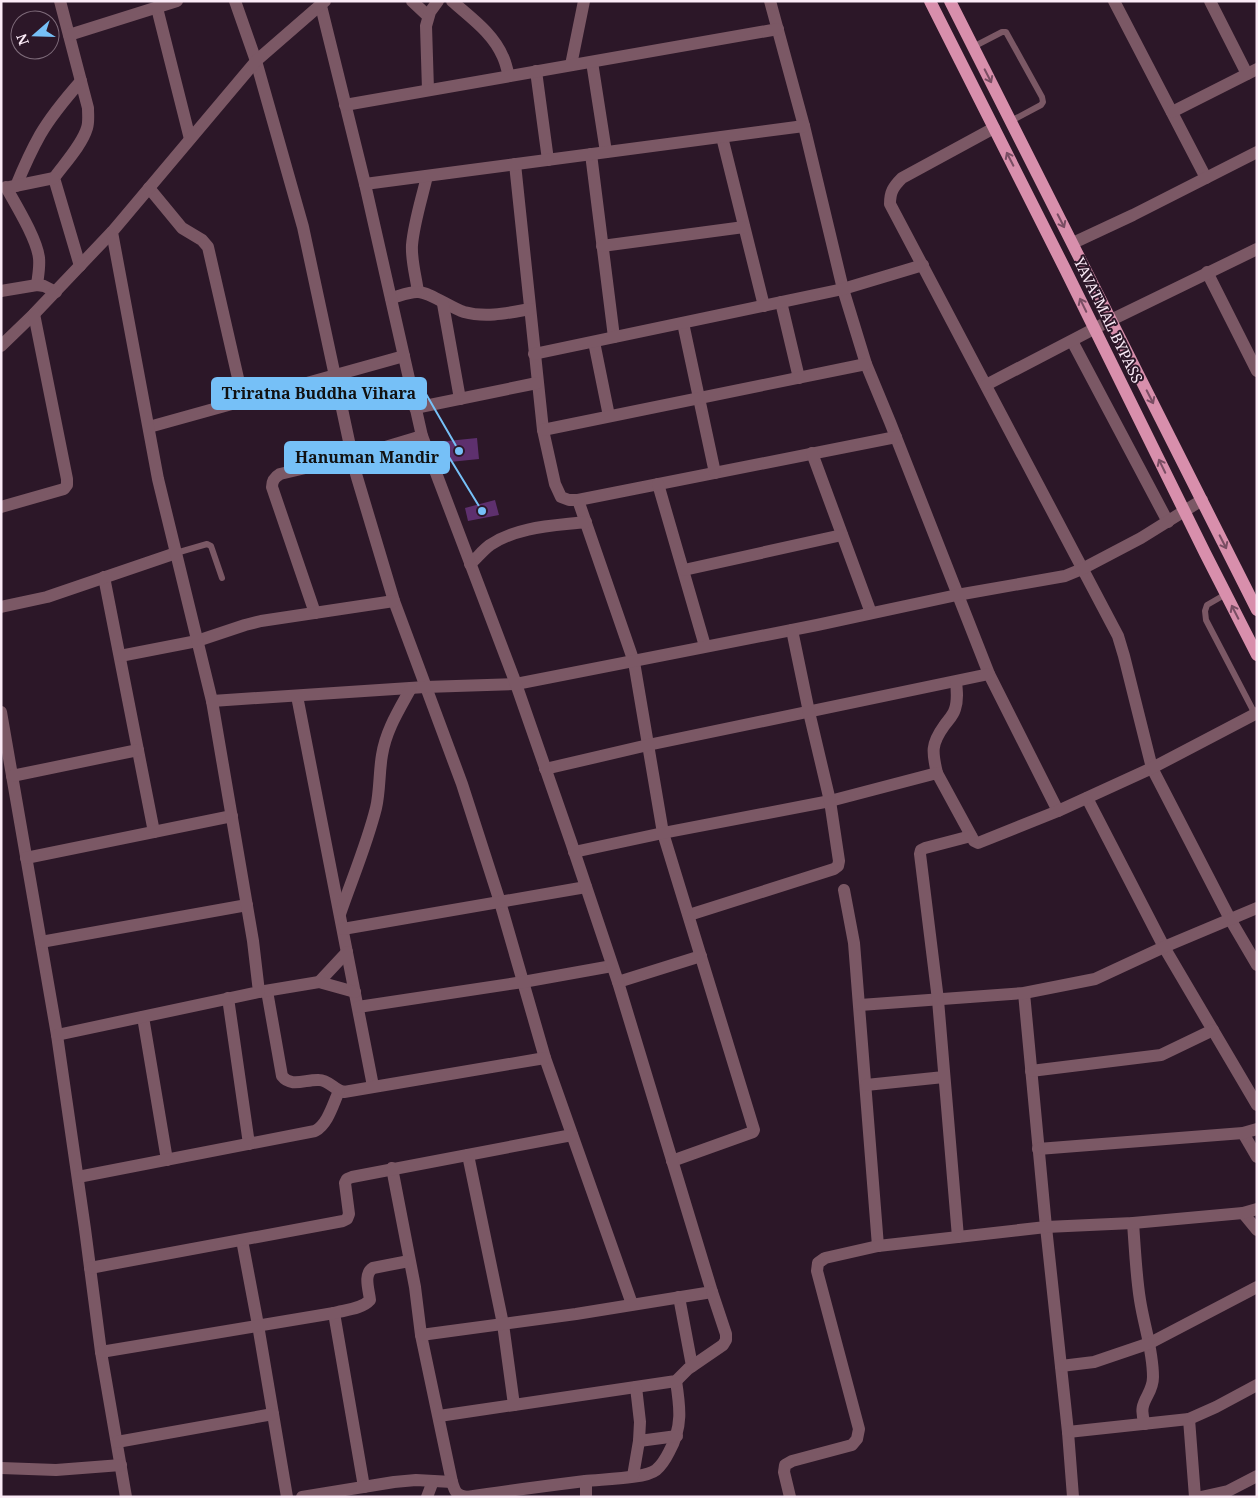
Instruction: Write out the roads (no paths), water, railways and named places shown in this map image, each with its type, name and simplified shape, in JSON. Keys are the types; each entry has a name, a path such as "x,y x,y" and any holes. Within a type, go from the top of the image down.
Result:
{"main road":[{"name":"YAVATMAL BYPASS","path":"930,1 1257,655"},
{"name":"YAVATMAL BYPASS","path":"950,1 1257,610"}],"street":[{"path":"8,187 54,178 83,138 88,127 88,108 60,1"},
{"path":"69,35 177,1"},
{"path":"235,1 256,61 303,227 356,474 394,601 462,784 500,902 545,1058 632,1304"},
{"path":"412,1 428,16"},
{"path":"428,90 426,26 428,16 438,1"},
{"path":"452,1 481,26 496,44 504,58 509,76"},
{"path":"571,65 584,1"},
{"path":"770,1 804,126 843,289 866,364 989,674 1058,811"},
{"path":"1114,1 1206,178"},
{"path":"1172,112 1252,72 1210,1"},
{"path":"1,346 56,292 112,232 256,61 323,4 422,436 516,684 546,769 618,982 726,1334 726,1340 723,1345 692,1366 676,1381 438,1416"},
{"path":"157,8 190,139"},
{"path":"345,105 778,29"},
{"path":"592,62 606,152"},
{"path":"536,71 548,160"},
{"path":"8,187 26,162 40,134 81,81"},
{"path":"365,184 804,126"},
{"path":"994,128 902,178 893,186 890,194 890,204 1118,636 1152,768 1230,919 1257,965"},
{"path":"722,137 764,306"},
{"path":"1073,243 1257,152"},
{"path":"591,154 614,337"},
{"path":"515,164 543,430 558,492 561,497 569,500 578,500 896,436"},
{"path":"418,292 412,259 412,246 427,176"},
{"path":"54,178 80,266"},
{"path":"8,187 37,246 40,258 37,285"},
{"path":"149,188 182,228 202,240 208,247 242,400"},
{"path":"602,246 744,227"},
{"path":"112,232 158,479 212,701 253,941 282,1076 291,1083 325,1080 339,1091 344,1092 545,1058"},
{"path":"986,385 1094,328 1257,249"},
{"path":"534,354 843,289 923,265"},
{"path":"1208,272 1256,366"},
{"path":"1,291 37,285 56,292"},
{"path":"391,298 418,292 463,312 483,315 497,315 530,309"},
{"path":"781,302 799,378"},
{"path":"444,304 460,399"},
{"path":"1,507 64,489 67,485 68,479 34,314"},
{"path":"683,323 715,473"},
{"path":"1072,341 1168,522"},
{"path":"594,342 609,416"},
{"path":"149,427 404,356"},
{"path":"543,430 866,364"},
{"path":"415,408 537,383"},
{"path":"315,613 272,487 275,477 280,474 352,457 422,436"},
{"path":"812,454 872,613"},
{"path":"658,484 705,646"},
{"path":"578,500 634,662 663,832 754,1130 753,1132 672,1160"},
{"path":"212,701 411,688 516,684 634,662 957,595 1065,576 1141,538 1202,500"},
{"path":"470,564 489,546 509,535 530,528 586,522"},
{"path":"684,570 842,535"},
{"path":"1,607 41,599 176,553"},
{"path":"104,577 154,832"},
{"path":"120,656 197,641 244,624 394,601"},
{"path":"688,915 834,869 838,866 839,861 830,801 792,630"},
{"path":"546,769 648,745 989,674"},
{"path":"956,682 956,708 935,740 933,749 937,773 974,841 978,844 1058,811 1152,768 1256,714"},
{"path":"340,914 376,807 379,772 387,736 411,688"},
{"path":"297,696 373,1086"},
{"path":"1,712 57,1035 101,1352 126,1497"},
{"path":"12,776 138,750"},
{"path":"574,852 663,832 830,801 937,773"},
{"path":"1087,798 1164,947 1257,1105"},
{"path":"26,858 232,816"},
{"path":"958,1237 938,1000 920,854 921,850 925,848 972,836"},
{"path":"343,929 586,888"},
{"path":"844,890 854,943 860,1005 878,1246"},
{"path":"41,942 247,904"},
{"path":"860,1005 1024,993 1095,979 1164,947 1257,908"},
{"path":"319,982 347,952"},
{"path":"618,982 701,956"},
{"path":"358,1007 523,982 612,966"},
{"path":"57,1035 228,998 319,982 355,992"},
{"path":"1024,993 1073,1497"},
{"path":"228,998 249,1144"},
{"path":"143,1017 166,1160"},
{"path":"1031,1072 1161,1055 1213,1030"},
{"path":"866,1085 944,1077"},
{"path":"78,1177 315,1131 324,1123 339,1091"},
{"path":"1038,1149 1243,1133 1257,1129"},
{"path":"1243,1133 1257,1158"},
{"path":"90,1268 344,1221 349,1214 345,1183 347,1179 352,1177 572,1135"},
{"path":"468,1155 503,1324 514,1405"},
{"path":"392,1168 422,1335 455,1493 459,1496 467,1497 645,1475 655,1471 664,1462 677,1436 680,1423 680,1406 676,1381"},
{"path":"790,1497 784,1465 792,1461 852,1445 857,1439 859,1429 817,1271 818,1263 825,1258 878,1246 1046,1227 1133,1223 1243,1213 1257,1209"},
{"path":"1243,1213 1257,1230"},
{"path":"1133,1223 1140,1301 1150,1343 1153,1377 1142,1409 1141,1415 1145,1424"},
{"path":"242,1240 286,1497"},
{"path":"101,1352 334,1313 362,1306 370,1300 367,1275 369,1271 373,1268 410,1261"},
{"path":"1060,1366 1094,1362 1150,1343 1257,1287"},
{"path":"422,1335 712,1292"},
{"path":"680,1297 692,1366"},
{"path":"334,1313 364,1487"},
{"path":"1068,1432 1189,1419 1257,1385"},
{"path":"633,1476 640,1422 636,1387"},
{"path":"117,1442 273,1414"},
{"path":"1189,1419 1195,1497"},
{"path":"639,1441 677,1436"},
{"path":"1,1468 56,1470 121,1465"},
{"path":"1201,1497 1228,1491 1257,1476"},
{"path":"302,1497 394,1482 416,1480 452,1482"},
{"path":"586,1481 586,1497"},
{"path":"427,1497 433,1482"}],"lane":[{"path":"974,47 1002,32 1006,32 1042,97 1043,102 1041,105 1011,120"},
{"path":"176,553 209,544 222,578"},
{"path":"1226,594 1207,605 1206,620 1256,714"}],"place":[{"name":"Triratna Buddha Vihara","path":"459,451"},
{"name":"Hanuman Mandir","path":"482,511"}]}
